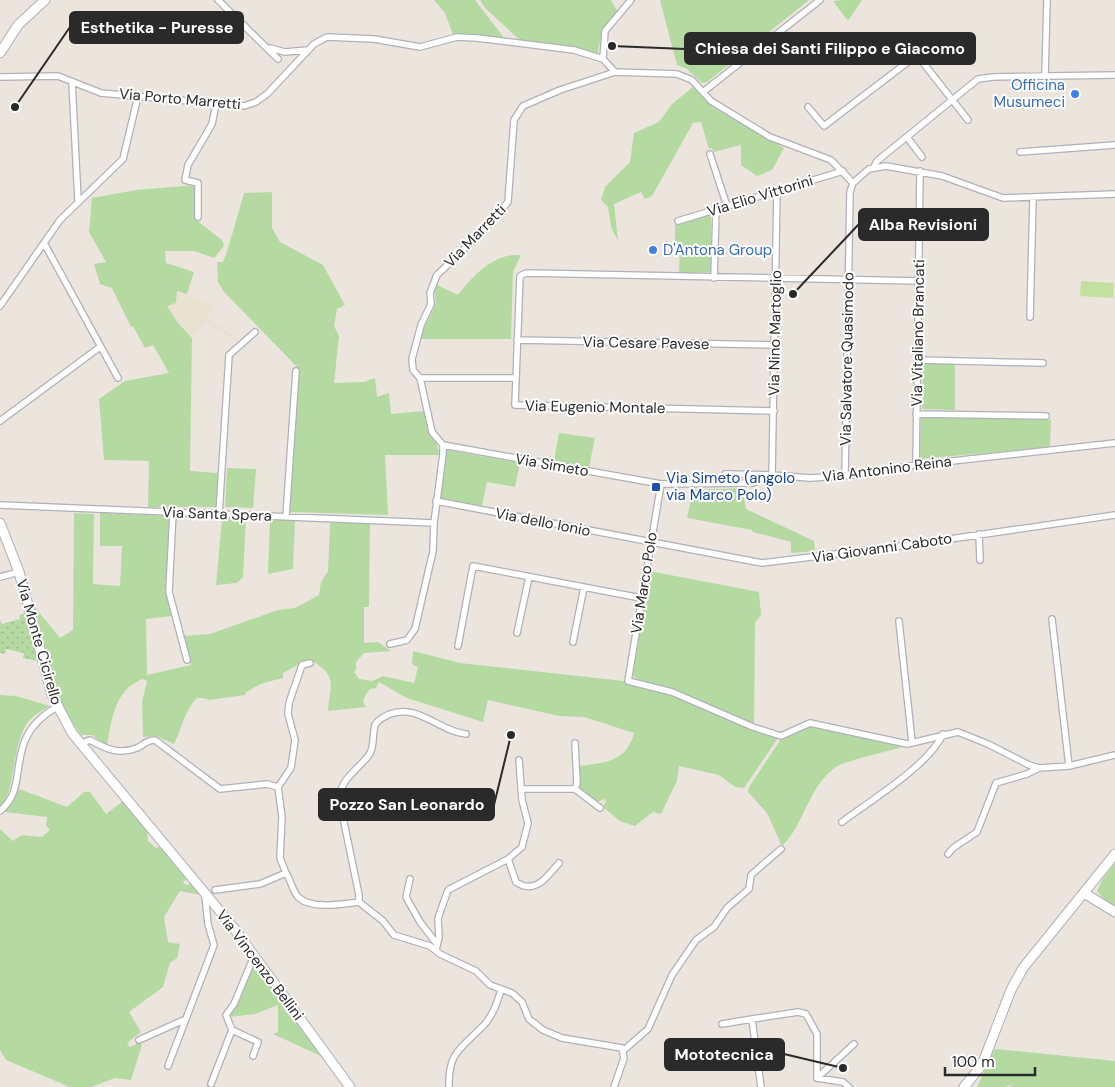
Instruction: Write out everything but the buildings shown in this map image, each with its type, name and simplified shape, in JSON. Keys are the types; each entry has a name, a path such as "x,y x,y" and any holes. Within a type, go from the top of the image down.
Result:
{"street":[{"path":"0,54 18,25 44,0"},
{"path":"218,0 278,59"},
{"path":"615,72 603,59 605,31 631,0"},
{"path":"703,92 820,0"},
{"path":"1045,76 1047,0"},
{"name":"Via Porto Marretti","path":"0,77 50,75 101,93 244,106 256,102 282,81 314,44 327,37 374,39 420,47 457,36 574,50 603,59"},
{"path":"266,46 285,52 308,50"},
{"path":"808,107 824,126 917,55 968,120"},
{"name":"Via Marretti","path":"443,445 432,432 420,378 413,370 412,359 421,326 431,304 430,293 437,275 483,231 508,202 514,120 523,106 560,90 615,72 677,74 692,80 711,101 770,136 787,145 827,158 843,171 853,183"},
{"path":"853,183 874,167 877,161 978,79 992,77 1115,75"},
{"path":"72,82 78,200"},
{"path":"0,306 60,220 78,200 123,159 138,96"},
{"path":"198,217 198,184 184,180 188,165 212,124 216,104"},
{"path":"907,137 922,157"},
{"path":"1020,152 1115,145"},
{"path":"710,154 727,206"},
{"path":"874,167 886,166 942,176 1003,198 1115,194"},
{"name":"Via Elio Vittorini","path":"678,221 843,171"},
{"name":"Via Vitaliano Brancati","path":"916,465 920,171"},
{"name":"Via Salvatore Quasimodo","path":"845,476 850,192 853,183"},
{"name":"Via Nino Martoglio","path":"772,475 778,191"},
{"path":"1030,318 1033,198"},
{"path":"716,210 714,278 919,281"},
{"path":"44,243 118,378"},
{"name":"Via Eugenio Montale","path":"714,278 526,273 520,276 516,405 774,411"},
{"path":"219,514 229,355 255,332"},
{"name":"Via Cesare Pavese","path":"517,340 775,345"},
{"path":"0,421 100,347"},
{"path":"917,360 1043,363"},
{"path":"286,516 296,371"},
{"path":"420,378 516,378"},
{"path":"916,414 1046,416"},
{"name":"Via Antonino Reina","path":"661,484 753,483 772,475 810,478 845,476 916,465 1115,443"},
{"path":"390,644 407,640 415,629 433,551 436,501 443,445"},
{"name":"Via Simeto","path":"443,445 661,484"},
{"path":"726,474 772,475"},
{"name":"Via Marco Polo","path":"661,484 628,681 672,692 753,727 782,736 810,723 816,723 857,735 907,744 912,742"},
{"name":"Via dello Ionio","path":"436,501 650,543"},
{"name":"Via Santa Spera","path":"0,505 434,523"},
{"path":"173,512 169,592 187,660"},
{"name":"Via Giovanni Caboto","path":"650,543 762,563 1115,515"},
{"name":"Via Monte Cicirello","path":"0,522 20,572 48,684 57,707 80,744 166,847"},
{"path":"979,534 980,560"},
{"path":"458,646 473,566 641,598"},
{"path":"0,577 20,572"},
{"path":"517,633 529,577"},
{"path":"573,642 584,587"},
{"path":"1052,619 1069,766"},
{"path":"899,620 912,742 958,732 969,735 1029,766 1039,768 1069,766 1115,755"},
{"path":"310,663 302,665 290,695 288,714 296,740 291,768 278,787 282,817 280,858 298,896 307,902 359,902 383,921 394,935 436,947 476,971 486,982 501,990 512,993 522,1002 529,1019 543,1030 562,1038 617,1046 624,1050"},
{"path":"0,811 7,806 14,794 19,749 28,730 45,713 57,707"},
{"path":"359,902 339,798 340,787 370,753 376,725 382,718 397,712 414,712 426,716 449,730 466,734"},
{"path":"842,822 920,762 937,746 944,734"},
{"path":"80,744 90,740 106,750 124,752 139,748 144,742 155,740 220,789 267,784 278,787"},
{"path":"575,743 575,788"},
{"path":"436,947 438,918 448,890 508,859 522,847 528,829 520,760"},
{"path":"948,854 977,832 996,783 1027,774 1039,768"},
{"path":"522,789 575,788 600,808"},
{"name":"Via Vincenzo Bellini","path":"166,847 205,892 350,1087"},
{"path":"624,1050 648,1030 672,975 696,940 714,927 727,908 749,889 750,875 781,849"},
{"path":"964,1087 973,1078 984,1060 1011,990 1023,968 1115,854"},
{"path":"508,859 516,882 531,887 541,883 558,863"},
{"path":"215,890 260,884 286,873"},
{"path":"410,879 406,897 436,947"},
{"path":"168,1066 214,945 208,924 205,892"},
{"path":"1084,893 1115,912"},
{"path":"211,1084 232,1030 226,1015 234,1004 254,956"},
{"path":"449,1087 449,1074 458,1050 489,1018 501,990"},
{"path":"722,1024 798,1012 806,1014 817,1034 817,1078"},
{"path":"140,1040 186,1019"},
{"path":"752,1019 761,1087"},
{"path":"232,1030 258,1042 253,1056"},
{"path":"817,1078 854,1044"},
{"path":"614,1087 624,1058 624,1050"},
{"path":"817,1078 843,1082 849,1087"}],"shaded area":[{"path":"177,290 215,305 207,318 239,339 236,341 206,321 192,338 178,323 167,305 176,303"}],"green space":[{"path":"434,0 475,0 505,39 453,35 445,13"},
{"path":"480,0 611,0 618,12 603,28 597,56 523,43 485,8"},
{"path":"660,0 809,0 707,82 702,83 687,69 677,65"},
{"path":"862,0 848,21 833,1"},
{"path":"693,87 712,107 784,148 772,170 757,176 741,165 741,145 714,152 712,148 709,149 701,122 693,123 652,196 645,199 641,192 614,204 618,241 611,227 608,207 601,200 605,187 630,162 634,133 659,122 672,104"},
{"path":"196,185 195,219 222,240 224,246 214,258 194,251 165,251 166,263 194,272 187,294 177,291 176,303 167,306 178,323 192,338 190,471 218,473 216,507 148,507 149,461 104,460 99,399 125,381 169,373 153,345 145,348 133,326 131,327 112,288 100,284 94,264 106,262 89,232 92,198 136,190"},
{"path":"272,192 272,228 280,242 323,265 345,305 337,309 334,326 339,336 334,383 364,382 375,378 377,397 389,393 391,414 424,411 439,451 439,455 385,455 388,515 291,512 289,509 298,368 224,292 218,282 217,262 223,262 244,193"},
{"path":"711,214 711,272 679,273 680,248 675,249 675,225"},
{"path":"521,255 513,272 511,339 420,339 435,305 435,284 458,295 470,280 485,267 501,258"},
{"path":"1081,281 1114,283 1113,298 1080,296"},
{"path":"923,364 955,364 955,410 922,409"},
{"path":"921,417 1051,420 1050,447 920,459"},
{"path":"559,433 595,438 589,467 554,461"},
{"path":"447,450 520,463 515,487 487,482 482,506 439,498"},
{"path":"227,468 256,469 253,508 225,507"},
{"path":"742,488 746,509 814,541 815,551 791,553 791,542 753,532 752,530 687,518 693,490"},
{"path":"74,513 94,514 93,584 120,586 122,546 100,546 100,513 170,516 166,592 172,616 146,619 147,675 191,665 184,636 210,634 278,610 295,608 319,595 321,582 328,571 330,525 332,521 370,524 369,607 364,607 364,643 378,642 391,651 364,653 356,662 356,670 354,672 359,679 372,681 383,676 414,683 418,667 412,664 413,651 460,663 624,681 624,683 672,695 751,729 778,738 744,788 735,787 719,775 679,766 677,781 661,814 653,812 635,826 620,821 603,807 606,801 604,799 597,802 579,784 579,766 606,762 620,755 631,743 634,733 584,717 559,716 488,700 483,722 407,698 379,682 376,688 370,689 365,696 363,702 366,707 328,711 330,680 325,670 310,659 283,673 283,678 263,683 246,692 245,695 209,700 197,698 186,714 174,744 156,736 143,737 142,702 147,681 142,679 133,684 120,698 113,716 107,746 92,735 81,735 59,702 34,606 60,638 73,630"},
{"path":"246,518 243,577 237,583 216,585 222,519"},
{"path":"270,519 295,520 293,569 268,574"},
{"path":"649,571 759,592 761,615 755,623 754,724 669,689 641,682 633,676"},
{"path":"26,613 37,661 23,658 24,653 6,649 5,654 0,653 0,620 2,624 20,619 19,615"},
{"path":"0,695 16,696 50,706 28,722 21,735 11,782 5,801 0,807"},
{"path":"811,726 902,747 857,759 836,767 819,784 796,827 782,846 767,813 748,792 749,787 781,739"},
{"path":"19,789 67,807 84,792 90,792 106,814 123,801 147,829 148,841 156,848 160,846 187,880 183,881 185,885 192,884 201,895 180,891 164,917 168,942 180,944 177,958 170,963 163,987 129,1012 141,1032 127,1043 130,1047 139,1043 142,1045 131,1080 115,1078 91,1087 70,1087 6,1060 0,1050 0,829 13,841 22,835 42,837 50,830 46,825 47,817 4,812 12,804"},
{"path":"1115,863 1115,908 1106,902 1097,891 1102,880"},
{"path":"254,966 256,966 323,1057 273,1034 278,1032 278,1005 255,1014 229,1017"},
{"path":"995,1049 1115,1061 1115,1087 1011,1087 1010,1085 1006,1087 977,1087"}],"place":[{"name":"Chiesa dei Santi Filippo e Giacomo","path":"612,46"},
{"name":"Officina Musumeci","path":"1075,94"},
{"name":"Esthetika - Puresse","path":"15,107"},
{"name":"D'Antona Group","path":"653,250"},
{"name":"Alba Revisioni","path":"793,294"},
{"name":"Via Simeto (angolo via Marco Polo)","path":"656,487"},
{"name":"Pozzo San Leonardo","path":"511,735"},
{"name":"Mototecnica","path":"843,1068"}]}
